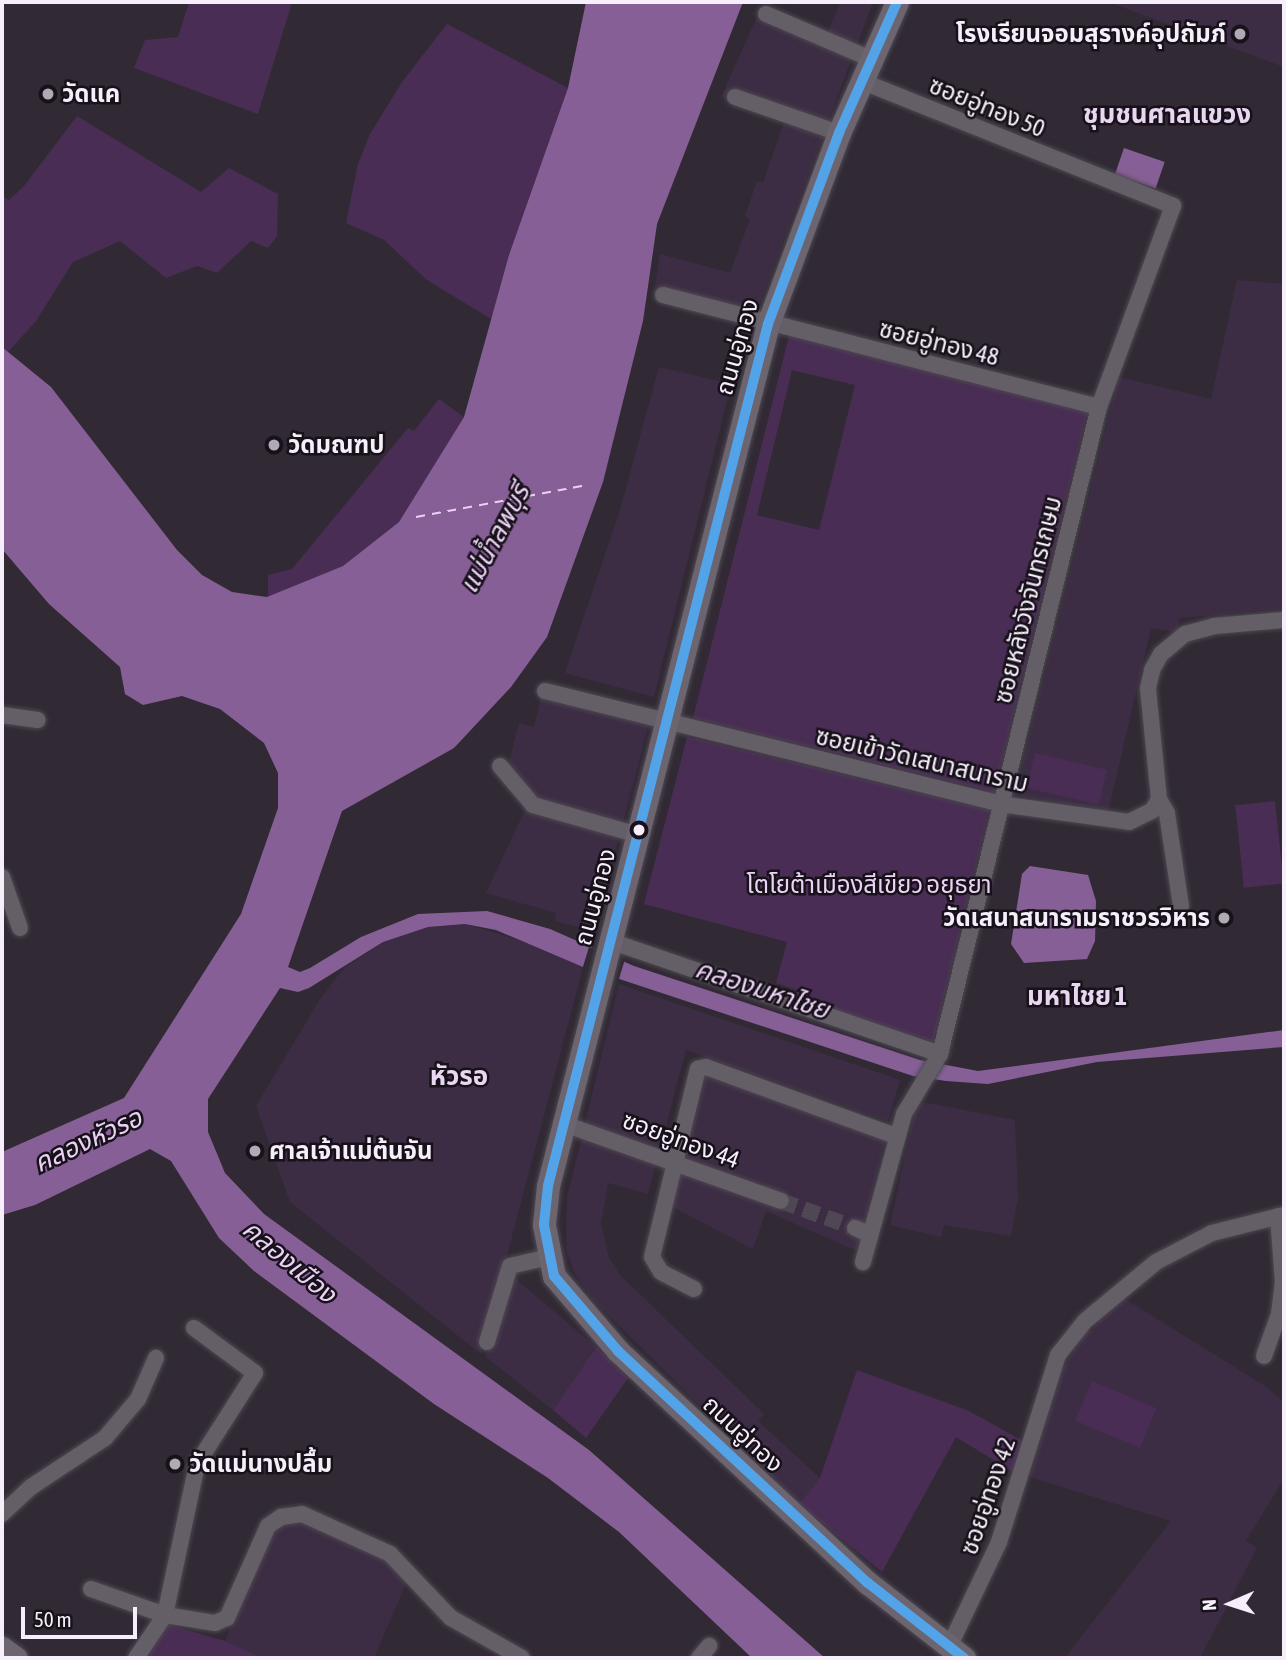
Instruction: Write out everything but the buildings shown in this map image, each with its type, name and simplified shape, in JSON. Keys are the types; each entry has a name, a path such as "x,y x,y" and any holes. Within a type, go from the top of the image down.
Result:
{"main road":[{"name":"ถนนอู่ทอง","path":"897,2 839,133 768,324 548,1186 544,1225 548,1257 554,1276 572,1301 675,1407 868,1583 957,1653"},
{"path":"2,1648 16,1658"}],"street":[{"path":"766,14 871,59"},
{"name":"ซอยอู่ทอง 50","path":"861,81 1173,206"},
{"path":"735,97 839,133"},
{"name":"ซอยหลังวังจันทรเกษม","path":"863,1262 904,1114 938,1058 1099,407 1173,206"},
{"name":"ซอยอู่ทอง 48","path":"663,295 1099,407"},
{"path":"1181,906 1167,813 1159,799 1148,688 1161,654 1195,631 1284,620"},
{"name":"ซอยเข้าวัดเสนาสนาราม","path":"545,691 1000,804 1129,822 1152,811 1159,799"},
{"path":"2,715 38,720"},
{"path":"500,766 533,805 638,835"},
{"path":"2,877 20,928"},
{"path":"609,947 938,1058"},
{"path":"694,1289 661,1272 652,1257 673,1161 701,1067 898,1137"},
{"name":"ซอยอู่ทอง 44","path":"564,1124 781,1201"},
{"path":"1264,1356 1279,1314 1283,1283 1281,1216"},
{"name":"ซอยอู่ทอง 42","path":"957,1653 999,1542 1058,1355 1086,1321 1156,1262 1212,1233 1281,1216"},
{"path":"855,1228 871,1234"},
{"path":"487,1342 510,1266 548,1257"},
{"path":"136,1658 165,1615 197,1464 255,1373 194,1328"},
{"path":"2,1514 31,1487 104,1438 138,1399 156,1358"},
{"path":"90,1589 165,1615 215,1623 227,1618 268,1526 281,1517 302,1514 390,1554 452,1618 522,1658"}],"shaded area":[{"path":"841,2 873,2 755,316 655,286 660,254 730,273 750,219 745,216 757,181 763,183 785,120 721,97 762,6 827,33"},
{"name":"โรงเรียนจอมสุรางค์อุปถัมภ์","path":"1108,2 1284,2 1284,67"},
{"path":"1237,280 1284,284 1284,608 1180,618 1177,632 1151,628 1108,812 1015,794 1119,377 1211,399"},
{"path":"659,367 731,384 654,697 565,673 620,510"},
{"path":"542,694 649,723 622,826 535,801 508,766 519,723 534,727"},
{"path":"526,808 619,835 594,931 555,921 556,913 486,893"},
{"path":"465,924 536,945 583,967 481,1354 290,1202 256,1106 320,999 344,968 383,942 428,927"},
{"path":"619,984 900,1080 888,1121 686,1050 648,1194 608,1183 601,1224 609,1258 620,1275 764,1414 758,1421 820,1478 799,1504 595,1302 576,1276 566,1249 567,1198"},
{"path":"706,1076 885,1139 857,1251 766,1211 753,1249 671,1206"},
{"path":"917,1101 1015,1120 1018,1197 1011,1236 944,1225 941,1237 890,1225"},
{"path":"510,1274 596,1347 553,1410 486,1357"},
{"path":"1120,1296 1265,1386 1284,1402 1284,1478 1246,1541 1257,1548 1200,1658 1065,1658 1171,1521 1030,1477 1061,1373 1085,1331 1091,1331"},
{"path":"293,1515 385,1555 408,1579 374,1658 244,1658 225,1641 275,1516"}],"green space":[{"path":"189,2 292,2 258,114 134,68 145,40 178,37"},
{"path":"447,24 568,88 491,319 427,280 384,240 346,223 358,164 370,134 402,82"},
{"path":"77,116 201,192 229,168 278,194 277,236 268,248 251,241 217,273 197,266 166,278 120,241 73,262 36,321 8,352 2,347 2,196 9,200 24,186"},
{"path":"789,336 1087,412 994,792 693,718","holes":["792,370 855,385 819,530 757,515"]},
{"path":"439,399 464,417 399,522 343,566 268,597 268,575 292,569 408,428 414,431"},
{"name":"โตโยต้าเมืองสีเขียว อยุธยา","path":"687,737 989,810 933,1042 802,999 794,989 776,983 787,942 644,904"},
{"path":"1035,753 1107,770 1099,805 1027,788"},
{"path":"1275,801 1284,884 1244,888 1235,805"},
{"path":"596,1347 628,1378 586,1438 553,1410"},
{"path":"857,1370 969,1411 1023,1441 1013,1472 956,1437 882,1572 799,1504 820,1478"},
{"path":"1092,1381 1156,1408 1140,1448 1075,1421"},
{"path":"166,1624 225,1641 262,1658 143,1658"}],"water":[{"path":"586,2 743,2 657,224 643,321 603,482 547,637 511,687 454,748 342,811 288,967 300,972 310,968 361,937 418,914 487,911 550,929 634,966 920,1060 978,1071 1284,1030 1284,1047 1097,1062 988,1084 946,1081 913,1076 583,967 496,930 465,924 428,927 383,942 309,988 298,992 280,988 208,1099 208,1132 225,1173 264,1214 589,1450 825,1658 752,1658 619,1532 548,1478 434,1404 254,1271 219,1238 171,1161 150,1149 35,1205 2,1215 2,1152 124,1098 241,914 278,808 278,773 264,743 220,709 182,696 143,705 125,694 120,667 49,604 2,549 2,347 51,387 177,550 202,575 232,592 267,597 343,566 399,522 464,417 509,255 568,88"},
{"path":"1124,148 1165,162 1156,188 1115,174"},
{"path":"1030,866 1088,875 1096,901 1095,941 1087,959 1024,963 1011,944 1022,874"}],"pier":[{"path":"589,947 625,958 618,981 582,970"}],"ferry route":[{"path":"416,517 587,485"}],"tunnel":[{"path":"781,1201 855,1228"}],"transit line":[{"path":"897,2 839,133 768,324 548,1186 544,1225 554,1276 618,1351 868,1583 964,1658"}],"place":[{"name":"โรงเรียนจอมสุรางค์อุปถัมภ์","path":"1240,34"},
{"name":"วัดแค","path":"48,94"},
{"name":"วัดมณฑป","path":"274,445"},
{"name":"วัดเสนาสนารามราชวรวิหาร","path":"1224,918"},
{"name":"ศาลเจ้าแม่ต้นจัน","path":"255,1151"},
{"name":"วัดแม่นางปลื้ม","path":"175,1464"}],"district":[{"name":"ชุมชนศาลแขวง","path":"1167,115"},
{"name":"มหาไชย 1","path":"1077,997"},
{"name":"หัวรอ","path":"459,1077"}],"water label":[{"name":"แม่น้ำลพบุรี","path":"495,539"},
{"name":"คลองมหาไชย","path":"762,990"},
{"name":"คลองหัวรอ","path":"88,1141"},
{"name":"คลองเมือง","path":"289,1262"}]}
